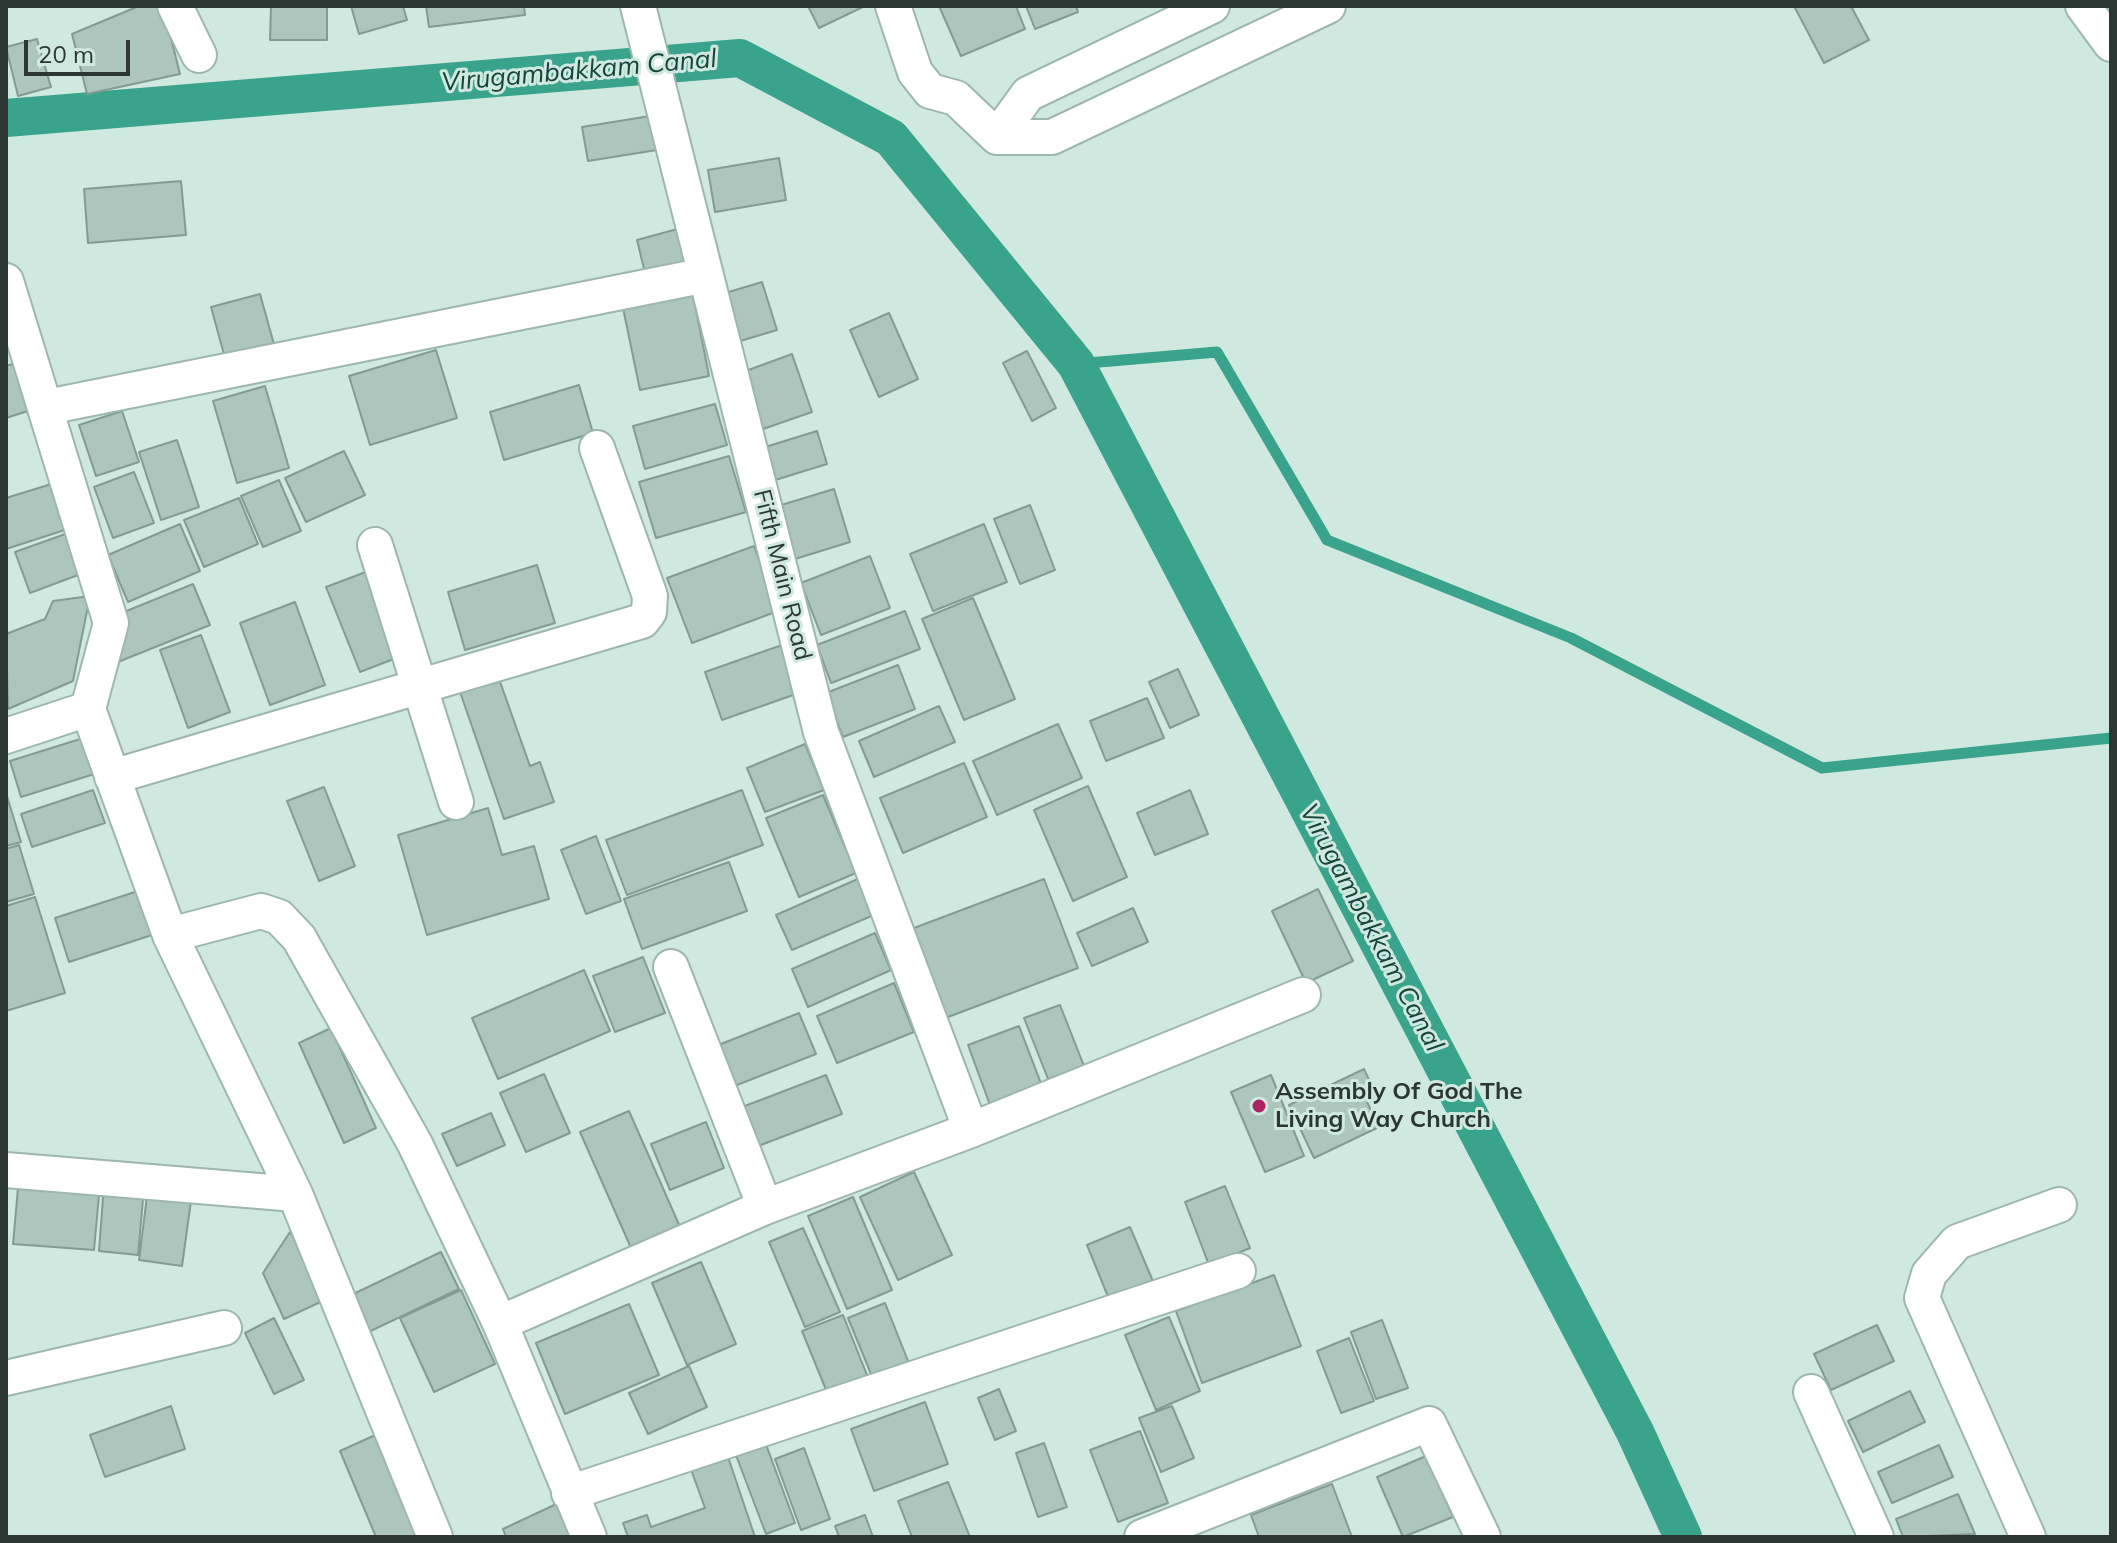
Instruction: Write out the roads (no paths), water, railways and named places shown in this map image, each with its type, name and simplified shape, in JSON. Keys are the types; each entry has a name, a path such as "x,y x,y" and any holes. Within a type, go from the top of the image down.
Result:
{"street":[{"path":"175,6 199,55"},
{"name":"Fifth Main Road","path":"638,6 649,39 821,732 971,1130"},
{"path":"893,6 915,72 930,91 956,98 997,137 1052,137 1328,6"},
{"path":"997,137 1028,94 1212,6"},
{"path":"2083,6 2111,44"},
{"path":"47,407 706,275"},
{"path":"6,281 111,623 88,709 170,935 295,1194 435,1537"},
{"path":"112,777 642,621 649,612 650,596 597,448"},
{"path":"375,545 456,802"},
{"path":"6,736 88,709"},
{"path":"170,935 261,911 279,917 299,938 415,1144 500,1323 589,1537"},
{"path":"671,967 765,1207"},
{"path":"500,1323 765,1207 971,1130 1303,995"},
{"path":"6,1170 295,1194"},
{"path":"2028,1537 1922,1298 1929,1274 1957,1242 2059,1205"},
{"path":"569,1493 1238,1271"},
{"path":"6,1378 224,1328"},
{"path":"1811,1392 1876,1537"},
{"path":"1142,1537 1218,1523 1429,1424 1483,1537"}],"waterway":[{"name":"Virugambakkam Canal","path":"6,118 740,58 891,138 1076,364 1635,1432 1683,1537"},
{"name":"Virugambakkam Canal","path":"1076,364 1217,352 1327,540 1571,638 1822,768 2111,738"}],"place":[{"name":"Assembly Of God The Living Way Church","path":"1259,1106"}]}
